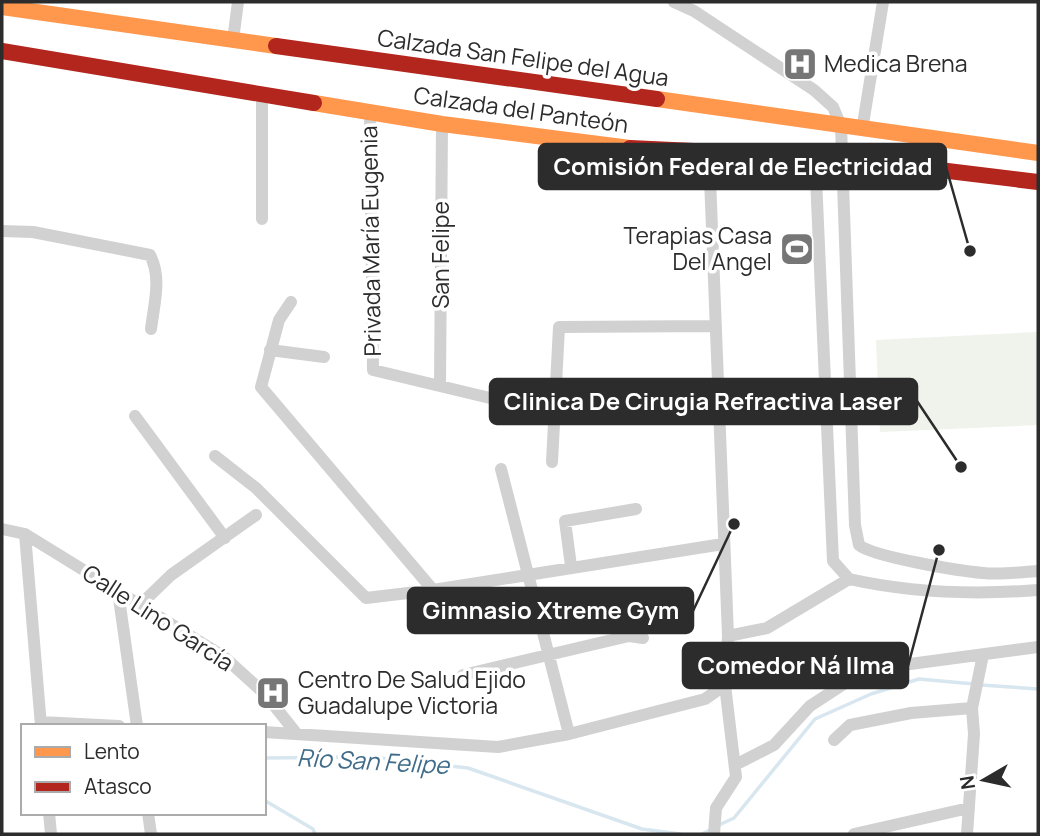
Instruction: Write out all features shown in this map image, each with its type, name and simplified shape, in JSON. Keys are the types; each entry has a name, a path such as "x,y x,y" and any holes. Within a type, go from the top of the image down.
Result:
{"street":[{"path":"233,40 238,2"},
{"path":"674,2 694,11 814,90 833,107 841,126 857,541 863,548 873,552 962,570 992,573 1038,571"},
{"path":"862,130 883,2"},
{"name":"Calzada San Felipe del Agua","path":"2,6 1038,153"},
{"name":"Calzada del Panteón","path":"2,51 442,124 623,148 841,158 1038,183"},
{"path":"262,93 262,219"},
{"name":"Privada María Eugenia","path":"370,111 373,370 440,386"},
{"name":"San Felipe","path":"440,386 442,124"},
{"path":"709,153 728,636 725,685 736,781 717,805 714,834"},
{"path":"815,156 831,553 837,568 849,579 953,594 1038,590"},
{"path":"2,231 46,234 150,255 156,266 157,279 151,329"},
{"path":"291,302 279,320 261,387 433,590"},
{"path":"552,462 559,327 716,326"},
{"path":"270,350 324,357"},
{"path":"440,386 490,398 555,404"},
{"path":"135,416 225,538"},
{"path":"215,456 256,488 366,597 433,590 723,544"},
{"path":"501,469 530,573 569,734"},
{"path":"571,566 565,521 636,509"},
{"path":"140,605 171,575 256,515"},
{"name":"Calle Lino García","path":"2,528 25,534 223,656 265,694 296,733"},
{"path":"25,534 41,724"},
{"path":"728,636 767,628 849,579"},
{"path":"118,591 137,724"},
{"path":"463,675 629,636 643,638"},
{"path":"735,765 774,745 805,710 860,672 1038,647"},
{"path":"967,834 974,734 972,704 983,655"},
{"path":"266,732 498,747 569,734 705,699 725,685"},
{"path":"834,740 850,725 972,704"},
{"path":"854,834 970,807"},
{"path":"49,815 51,834"},
{"path":"148,815 151,834"}],"shaded area":[{"path":"1038,332 1038,425 880,432 876,340"}],"waterway":[{"name":"Río San Felipe","path":"719,825 734,818 815,719 871,694 919,679 974,684"},
{"name":"Río San Felipe","path":"981,685 1038,689"},
{"name":"Río San Felipe","path":"266,758 371,757 468,768 642,829 680,834"},
{"name":"Río San Felipe","path":"266,801 313,829 315,834"},
{"name":"Río San Felipe","path":"702,834 712,829"}],"traffic: slow":[{"path":"2,7 276,46"},
{"path":"657,99 1038,153"},
{"path":"314,103 442,124 630,148"}],"traffic: jam":[{"path":"276,46 657,99"},
{"path":"2,51 314,103"},
{"path":"630,148 841,158 1038,182"}],"place":[{"name":"Medica Brena","path":"800,64"},
{"name":"Terapias Casa Del Angel","path":"797,249"},
{"name":"Comisión Federal de Electricidad","path":"970,251"},
{"name":"Clinica De Cirugia Refractiva Laser","path":"961,467"},
{"name":"Gimnasio Xtreme Gym","path":"734,524"},
{"name":"Comedor Ná Ilma","path":"939,550"},
{"name":"Centro De Salud Ejido Guadalupe Victoria","path":"273,693"}]}
